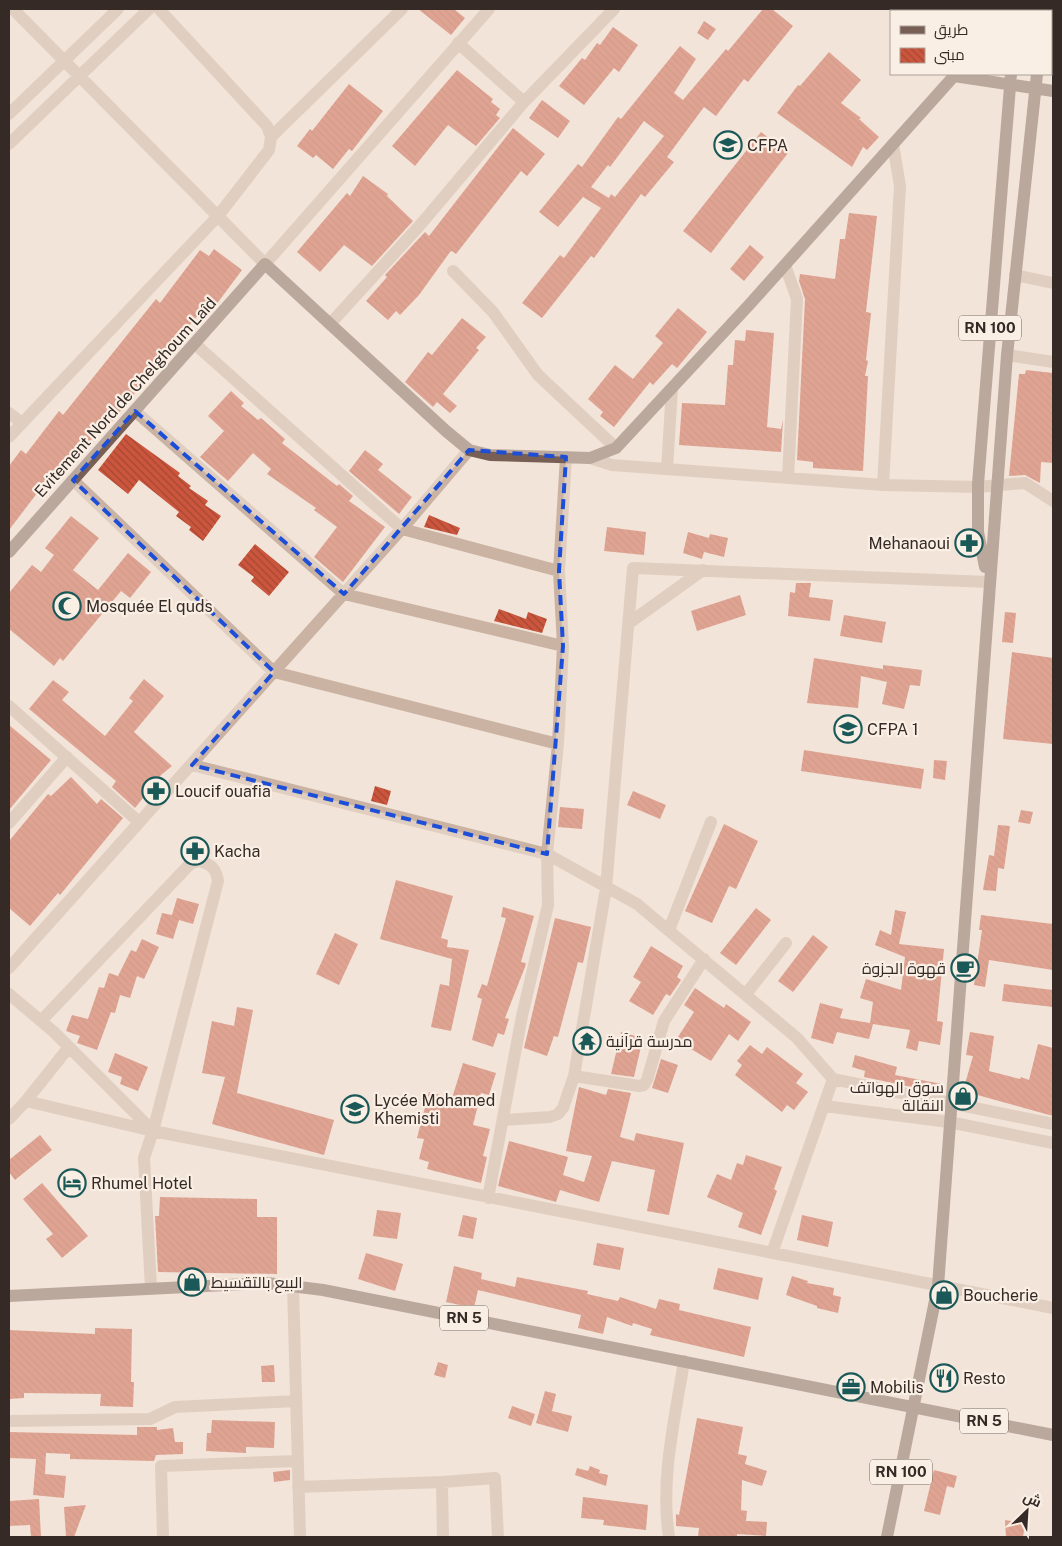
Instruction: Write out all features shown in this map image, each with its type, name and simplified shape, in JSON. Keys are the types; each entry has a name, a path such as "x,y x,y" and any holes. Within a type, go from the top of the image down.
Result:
{"main road":[{"path":"265,264 469,450 490,454 590,458 616,448 785,265 955,75 1036,80 1053,91"},
{"name":"RN 100","path":"989,582 978,532 978,487 1011,79"},
{"path":"914,1407 938,1286 1006,355 1036,80"},
{"name":"Evitement Nord de Chelghoum Laîd","path":"9,552 265,264"},
{"name":"RN 5","path":"9,1296 267,1283 323,1290 1053,1435"},
{"name":"RN 100","path":"887,1537 914,1407"}],"street":[{"path":"13,9 265,264 489,9"},
{"path":"9,114 118,9"},
{"path":"9,144 78,75 149,9"},
{"path":"9,437 218,216 269,150 271,137 267,126 159,9"},
{"path":"271,137 402,9"},
{"path":"330,324 421,224 524,102 614,9"},
{"path":"458,43 524,102"},
{"path":"883,485 900,186 893,144"},
{"path":"785,265 797,299 788,478"},
{"path":"453,271 493,312 538,375 616,448"},
{"path":"1015,274 1053,283"},
{"path":"195,344 402,529 559,571"},
{"path":"1006,355 1053,362"},
{"path":"667,469 672,388"},
{"path":"135,411 344,594 563,646"},
{"path":"9,413 22,424"},
{"path":"9,968 402,529 469,450"},
{"path":"488,1198 522,1016 548,906 547,854 558,744 563,646 559,571 566,457"},
{"path":"590,458 612,465 883,485 978,487 1025,483 1053,501"},
{"path":"74,480 274,672 558,744"},
{"path":"503,1120 550,1117 558,1114 563,1108 574,1076 606,888 633,568 989,582"},
{"path":"629,623 703,570"},
{"path":"9,706 139,822"},
{"path":"9,822 67,757"},
{"path":"192,765 547,854 637,904 798,1038 834,1079 950,1105 1053,1124"},
{"path":"669,930 711,822"},
{"path":"41,1021 190,864 198,861 209,864 216,870 218,881 144,1158 151,1288"},
{"path":"746,994 786,943"},
{"path":"574,1076 639,1086 644,1085 648,1080 664,1022 704,960"},
{"path":"9,994 69,1047 153,1130"},
{"path":"9,1119 26,1101 69,1047"},
{"path":"772,1254 834,1079"},
{"path":"26,1101 153,1130 488,1198 1053,1308"},
{"path":"824,1106 949,1122 1053,1143"},
{"path":"292,1286 300,1537"},
{"path":"669,1537 665,1515 667,1469 684,1361"},
{"path":"9,1421 150,1419 175,1407 296,1401"},
{"path":"163,1537 161,1466 298,1461"},
{"path":"298,1487 442,1482 495,1478 498,1537"},
{"path":"442,1482 443,1537"}],"highlighted area":[{"path":"135,411 344,594 469,450 566,457 559,571 563,646 547,854 192,765 274,672 73,480"}],"building":[{"path":"418,9 454,9 465,18 451,35"},
{"path":"763,9 772,9 793,26 748,82 744,79 716,116 704,107 667,157 674,162 645,197 641,194 594,258 591,256 542,318 522,303 560,255 564,258 601,208 583,197 558,227 539,212 578,164 582,167 618,117 621,119 680,46 696,59 674,93 683,100 726,49 728,51","holes":["644,121 664,136 615,197 611,194 609,198 591,187 608,165 610,167"]},
{"path":"704,21 716,29 708,40 697,33"},
{"path":"613,27 638,45 619,72 614,68 584,105 559,86 582,58 585,60 597,43 600,45"},
{"path":"829,52 861,80 841,103 861,118 859,119 879,137 867,150 863,147 852,167 777,113 798,85 800,86"},
{"path":"457,70 493,99 491,102 500,109 496,115 500,118 476,146 448,125 415,166 392,146"},
{"path":"349,84 383,111 352,151 349,149 333,169 316,155 313,158 297,146 310,129 312,131"},
{"path":"542,100 570,121 558,138 529,118"},
{"path":"513,128 545,154 527,176 521,171 456,254 452,251 450,252 419,295 400,315 396,311 388,320 366,301 387,277 385,275 425,232 429,236"},
{"path":"761,132 788,153 711,253 683,231"},
{"path":"363,176 388,194 387,196 413,221 372,266 344,245 320,272 297,252 347,193 350,196"},
{"path":"849,213 877,216 866,312 871,313 866,360 868,361 865,376 868,376 863,471 813,468 813,462 797,460 805,299 799,281 800,274 835,279 840,239 845,239"},
{"path":"750,245 764,257 744,281 730,269"},
{"path":"214,249 242,270 213,309 207,304 105,430 101,427 66,473 57,467 9,530 9,466 21,450 26,454 59,411 63,415 156,299 160,303 200,250 209,256"},
{"path":"678,308 707,332 677,368 672,364 653,385 650,382 614,427 600,416 603,412 588,399 615,365 633,379 663,343 655,336"},
{"path":"462,318 486,337 476,348 479,350 443,394 457,406 450,413 437,402 433,407 405,382 428,352 432,355"},
{"path":"746,330 774,333 767,427 781,429 783,420 781,452 679,445 682,403 725,405 728,365 733,365 735,340 745,341"},
{"path":"1026,370 1053,373 1053,463 1041,462 1040,483 1025,475 1009,476 1019,374 1025,374"},
{"path":"231,391 244,403 241,406 258,420 261,418 285,439 282,443 337,486 339,484 353,496 349,501 385,527 343,582 314,557 337,527 314,510 316,508 267,474 271,469 253,453 228,481 200,457 224,431 208,416"},
{"path":"126,434 180,473 178,476 191,486 189,488 208,501 205,505 221,516 203,541 189,530 191,527 176,516 179,512 139,480 128,494 98,470"},
{"path":"365,450 383,464 378,470 412,497 399,514 349,471"},
{"path":"429,515 460,528 457,535 424,527"},
{"path":"71,516 99,538 73,570 98,590 128,553 151,572 130,598 121,591 63,661 60,658 54,666 9,629 9,593 32,565 41,572 54,555 45,548"},
{"path":"607,527 646,532 644,555 604,551"},
{"path":"688,532 709,538 710,534 728,538 724,557 704,552 702,559 683,553"},
{"path":"255,544 289,572 269,596 251,581 254,577 238,565"},
{"path":"796,583 811,583 809,597 833,600 830,621 788,616 790,592 795,593"},
{"path":"740,595 746,615 697,631 691,611"},
{"path":"499,609 526,619 528,612 547,619 542,633 494,621"},
{"path":"1005,612 1016,613 1013,643 1002,642"},
{"path":"844,615 886,622 882,643 840,636"},
{"path":"1012,652 1053,658 1053,744 1003,739"},
{"path":"814,658 883,669 883,665 922,670 920,686 910,685 904,709 882,704 887,682 861,676 858,708 807,703"},
{"path":"144,679 164,696 134,732 172,766 161,775 135,808 112,787 116,781 29,709 53,680 69,692 62,700 105,736 133,701 129,698"},
{"path":"9,725 51,760 9,810"},
{"path":"804,750 924,769 921,789 801,771"},
{"path":"934,760 947,761 945,780 933,778"},
{"path":"71,777 97,804 101,799 123,818 60,895 58,893 30,926 9,908 9,841 48,794 51,796"},
{"path":"375,786 391,791 387,805 371,801"},
{"path":"633,791 666,805 660,819 627,805"},
{"path":"560,807 584,809 582,829 558,827"},
{"path":"1021,810 1033,812 1030,824 1018,822"},
{"path":"724,824 758,841 736,889 729,886 712,923 685,911"},
{"path":"998,825 1010,826 1004,869 998,868 996,891 983,890 989,855 994,856"},
{"path":"396,880 453,896 441,938 448,940 447,947 469,950 451,1031 431,1027 440,984 449,986 452,959 380,939"},
{"path":"177,898 199,904 193,924 179,920 173,939 156,934 162,913 172,915"},
{"path":"503,907 534,916 521,962 526,963 525,967 505,1018 509,1019 504,1035 498,1033 493,1047 472,1040 482,999 477,997 482,984 487,986 506,918 501,917"},
{"path":"756,908 771,920 736,965 720,953"},
{"path":"895,910 906,912 899,944 944,949 937,1021 943,1022 940,1045 919,1041 917,1051 906,1048 910,1030 873,1024 869,1039 837,1032 833,1044 811,1038 820,1003 843,1009 840,1018 870,1023 873,1002 860,998 866,979 901,990 905,957 875,945 880,930 891,935"},
{"path":"981,915 1053,924 1053,970 989,960 985,987 974,985 982,930 979,930"},
{"path":"555,918 591,927 583,963 578,962 558,1037 554,1036 547,1056 524,1048"},
{"path":"335,933 358,944 339,985 316,974"},
{"path":"813,935 828,947 793,992 778,981"},
{"path":"142,939 159,947 144,979 137,976 130,998 120,995 115,1013 111,1012 97,1050 77,1043 80,1036 66,1031 72,1015 88,1019 99,987 104,988 109,973 118,976 131,950 136,952"},
{"path":"651,946 683,966 677,977 681,980 670,996 666,994 653,1015 629,1001 641,982 633,977"},
{"path":"1004,984 1053,990 1053,1007 1002,1001"},
{"path":"695,988 724,1008 726,1004 751,1022 738,1041 729,1034 711,1061 676,1040 694,1012 684,1005"},
{"path":"237,1007 253,1010 237,1093 334,1120 324,1155 212,1124 225,1077 202,1073 212,1021 234,1026"},
{"path":"621,1032 643,1038 634,1077 611,1074"},
{"path":"970,1032 994,1036 989,1071 1020,1079 1021,1077 1029,1080 1038,1044 1053,1048 1053,1116 963,1091 973,1056 966,1055"},
{"path":"750,1045 762,1054 767,1047 803,1074 796,1083 808,1092 794,1110 787,1105 782,1112 735,1075 742,1065 737,1061"},
{"path":"115,1053 148,1067 138,1091 120,1084 122,1077 108,1072"},
{"path":"855,1055 897,1067 895,1075 942,1084 940,1093 864,1077 865,1071 852,1067"},
{"path":"661,1059 678,1065 668,1093 652,1088"},
{"path":"463,1063 496,1073 489,1095 481,1093 473,1125 490,1129 483,1156 487,1157 481,1183 427,1169 429,1162 419,1159 424,1139 417,1138 429,1092 452,1098"},
{"path":"579,1087 606,1095 608,1089 631,1093 620,1137 634,1141 636,1133 684,1143 669,1215 647,1211 655,1170 612,1161 599,1202 560,1190 556,1202 498,1186 509,1141 568,1157 563,1175 584,1182 592,1156 566,1151"},
{"path":"40,1135 52,1150 15,1180 9,1172 9,1160"},
{"path":"746,1155 782,1167 774,1189 777,1191 761,1235 738,1227 743,1213 707,1197 717,1174 731,1180 737,1163 743,1165"},
{"path":"42,1183 88,1236 62,1258 46,1239 53,1234 23,1199"},
{"path":"160,1197 257,1199 257,1217 277,1217 277,1274 158,1272 155,1216 159,1216"},
{"path":"377,1210 401,1213 397,1239 373,1236"},
{"path":"463,1215 477,1218 473,1239 458,1236"},
{"path":"802,1215 833,1222 828,1247 797,1240"},
{"path":"597,1243 624,1248 620,1270 593,1265"},
{"path":"366,1253 403,1264 395,1291 358,1279"},
{"path":"454,1266 482,1273 481,1279 515,1287 517,1277 588,1291 587,1294 618,1301 620,1297 656,1309 659,1299 680,1304 679,1310 751,1327 744,1357 650,1335 652,1329 633,1323 632,1326 607,1317 603,1334 578,1328 581,1315 478,1290 474,1308 446,1302"},
{"path":"718,1268 763,1278 758,1300 713,1289"},
{"path":"792,1276 808,1281 807,1283 834,1288 833,1295 841,1297 838,1313 817,1308 817,1306 786,1295"},
{"path":"95,1328 132,1329 131,1382 134,1382 133,1407 100,1406 101,1394 24,1393 24,1398 9,1399 9,1330 95,1334"},
{"path":"438,1362 448,1365 445,1378 434,1375"},
{"path":"274,1365 275,1382 262,1382 261,1366"},
{"path":"545,1391 556,1394 552,1411 572,1416 568,1432 536,1423"},
{"path":"512,1406 535,1414 531,1426 508,1418"},
{"path":"697,1418 743,1427 738,1454 747,1456 745,1464 767,1471 762,1486 742,1480 741,1510 747,1511 746,1521 767,1522 766,1536 737,1534 737,1537 698,1537 699,1528 676,1526 676,1514 679,1515"},
{"path":"212,1420 275,1422 274,1448 246,1447 246,1453 206,1451 207,1433 211,1433"},
{"path":"137,1427 157,1427 157,1430 173,1428 175,1442 183,1442 183,1454 156,1455 154,1461 70,1459 70,1454 46,1453 45,1474 66,1476 64,1498 33,1495 36,1459 9,1458 9,1432 137,1435"},
{"path":"590,1466 600,1470 599,1473 608,1475 606,1486 575,1475 577,1468 588,1471"},
{"path":"290,1470 290,1480 274,1482 273,1472"},
{"path":"934,1470 957,1476 954,1488 947,1486 940,1515 924,1511"},
{"path":"583,1497 648,1505 646,1530 603,1525 604,1520 581,1518"},
{"path":"39,1499 41,1537 31,1537 30,1525 9,1526 9,1501"},
{"path":"86,1505 74,1537 66,1537 64,1507"},
{"path":"1005,1520 1025,1523 1023,1537 1006,1537"}],"place":[{"name":"CFPA","path":"728,145"},
{"name":"Mehanaoui","path":"969,543"},
{"name":"Mosquée El quds","path":"67,606"},
{"name":"CFPA 1","path":"848,729"},
{"name":"Loucif ouafia","path":"156,791"},
{"name":"Kacha","path":"195,851"},
{"name":"قهوة الجزوة","path":"965,968"},
{"name":"مدرسة قرآنية","path":"587,1041"},
{"name":"سوق الهواتف النقالة","path":"963,1096"},
{"name":"Lycée Mohamed Khemisti","path":"355,1109"},
{"name":"Rhumel Hotel","path":"72,1183"},
{"name":"البيع بالتقسيط","path":"192,1282"},
{"name":"Boucherie","path":"944,1295"},
{"name":"Resto","path":"944,1378"},
{"name":"Mobilis","path":"851,1387"}]}
